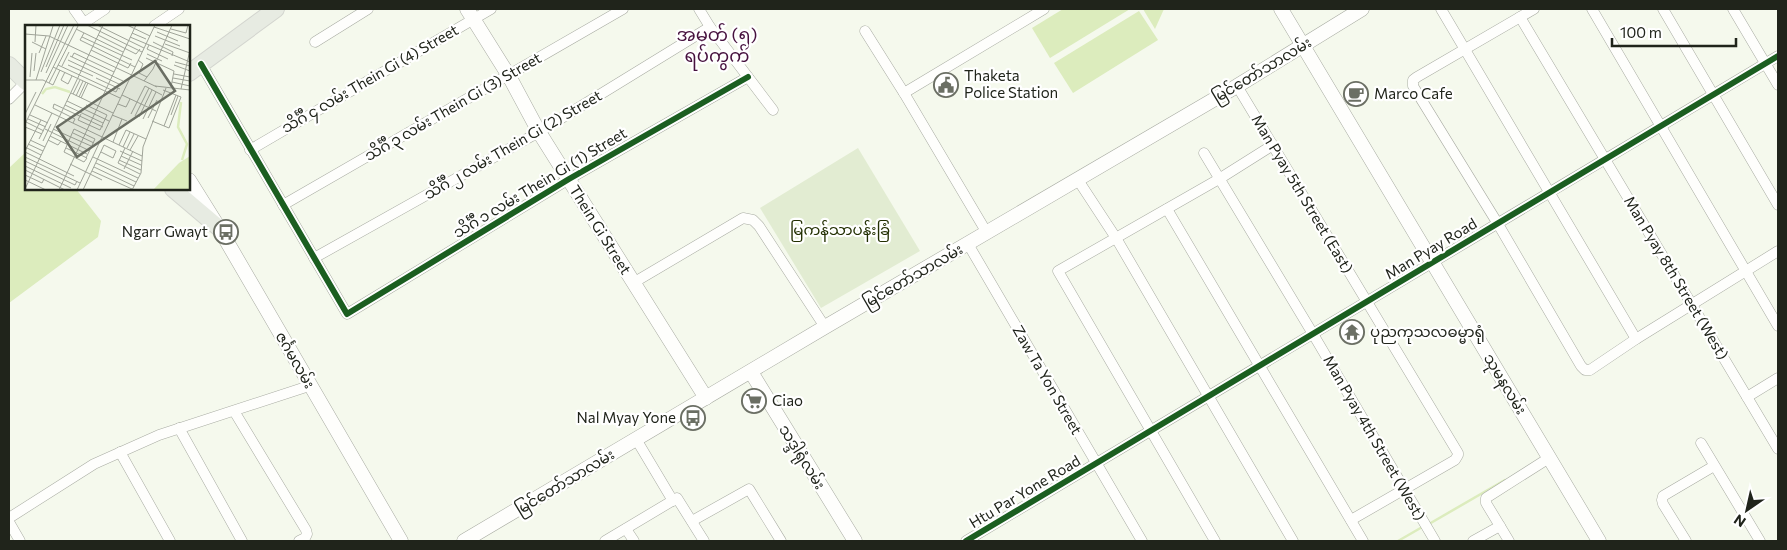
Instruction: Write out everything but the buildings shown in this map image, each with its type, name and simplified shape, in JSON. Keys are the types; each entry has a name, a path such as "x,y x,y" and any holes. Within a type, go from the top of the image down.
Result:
{"main road":[{"path":"195,68 276,9"},
{"path":"9,66 25,81"},
{"path":"174,190 219,228"}],"street":[{"path":"74,9 85,25 105,9"},
{"path":"155,25 179,9"},
{"path":"315,42 368,9"},
{"name":"သိင်္ဂီ ၄ လမ်း Thein Gi (4) Street","path":"250,150 470,14 491,9"},
{"name":"သိင်္ဂီ ၃ လမ်း Thein Gi (3) Street","path":"283,206 623,9"},
{"path":"699,9 773,110"},
{"path":"904,93 1044,9"},
{"name":"သုမနလမ်း","path":"1281,9 1598,541"},
{"name":"မြင်တော်သာလမ်း","path":"464,541 1237,86 1362,9"},
{"path":"1441,9 1636,339"},
{"path":"1534,9 1413,80 1413,86 1585,370 1590,370 1636,339 1778,251"},
{"path":"1592,9 1778,326"},
{"path":"1663,9 1778,205"},
{"path":"1733,9 1778,85"},
{"name":"Thein Gi Street","path":"470,14 508,76 539,132 706,398"},
{"name":"Man Pyay 8th Street (West)","path":"1520,17 1778,449"},
{"name":"သိင်္ဂီ ၂ လမ်း Thein Gi (2) Street","path":"314,258 539,132 710,26"},
{"path":"865,31 987,233"},
{"name":"Man Pyay Road","path":"1096,464 1778,56"},
{"path":"195,68 250,150 314,258"},
{"name":"သိင်္ဂီ ၁ လမ်း Thein Gi (1) Street","path":"314,258 346,314 569,179 748,77"},
{"path":"9,99 25,83"},
{"name":"Man Pyay 5th Street (East)","path":"1237,86 1458,455 1455,460 1404,489"},
{"path":"1215,541 1058,271 1219,179 1273,145"},
{"name":"Man Pyay 4th Street (West)","path":"1204,153 1435,541"},
{"path":"1078,180 1116,238 1293,541"},
{"name":"ဇင်္ဂမလမ်း","path":"190,182 219,228 401,541"},
{"path":"1167,209 1364,541"},
{"path":"633,283 743,218 752,220 759,226 825,327"},
{"name":"Zaw Ta Yon Street","path":"968,244 1142,541"},
{"name":"သဒ္ဒါရုံလမ်း","path":"751,372 855,541"},
{"path":"1747,397 1778,378"},
{"path":"9,518 94,464 158,435 310,386"},
{"path":"234,411 307,534 305,538 299,541"},
{"path":"179,428 242,541"},
{"path":"636,439 704,541"},
{"path":"1701,443 1760,541"},
{"path":"120,452 170,541"},
{"path":"1509,541 1485,501 1486,498 1549,458"},
{"name":"Htu Par Yone Road","path":"966,541 1096,464"},
{"path":"1686,541 1662,500 1663,496 1714,466"},
{"path":"692,521 749,489 781,541"},
{"path":"1350,520 1404,489"},
{"path":"605,541 675,499"},
{"path":"9,522 20,541"},
{"path":"1473,541 1500,526"},
{"path":"626,529 634,541"}],"green space":[{"name":"မြကန်သာပန်းခြံ","path":"858,148 920,251 821,308 760,208"}],"shaded area":[{"path":"1063,9 1130,9 1050,58 1032,28"},
{"path":"1143,9 1164,9 1155,29"},
{"path":"1139,11 1158,40 1073,93 1054,63"},
{"path":"25,153 25,190 77,190 101,221 98,237 9,303 9,168"}],"waterway":[{"path":"1429,524 1505,480"},
{"path":"1398,541 1424,526"}],"cycle path":[{"path":"966,541 1778,56"},
{"path":"201,64 347,314 569,179 748,77"}],"place":[{"name":"Thaketa Police Station","path":"946,85"},
{"name":"Marco Cafe","path":"1356,94"},
{"name":"Ngarr Gwayt","path":"226,232"},
{"name":"ပုညကုသလဓမ္မာရုံ","path":"1352,332"},
{"name":"Ciao","path":"754,401"},
{"name":"Nal Myay Yone","path":"693,418"}],"district":[{"name":"အမှတ် (၅) ရပ်ကွက်","path":"717,45"}]}
